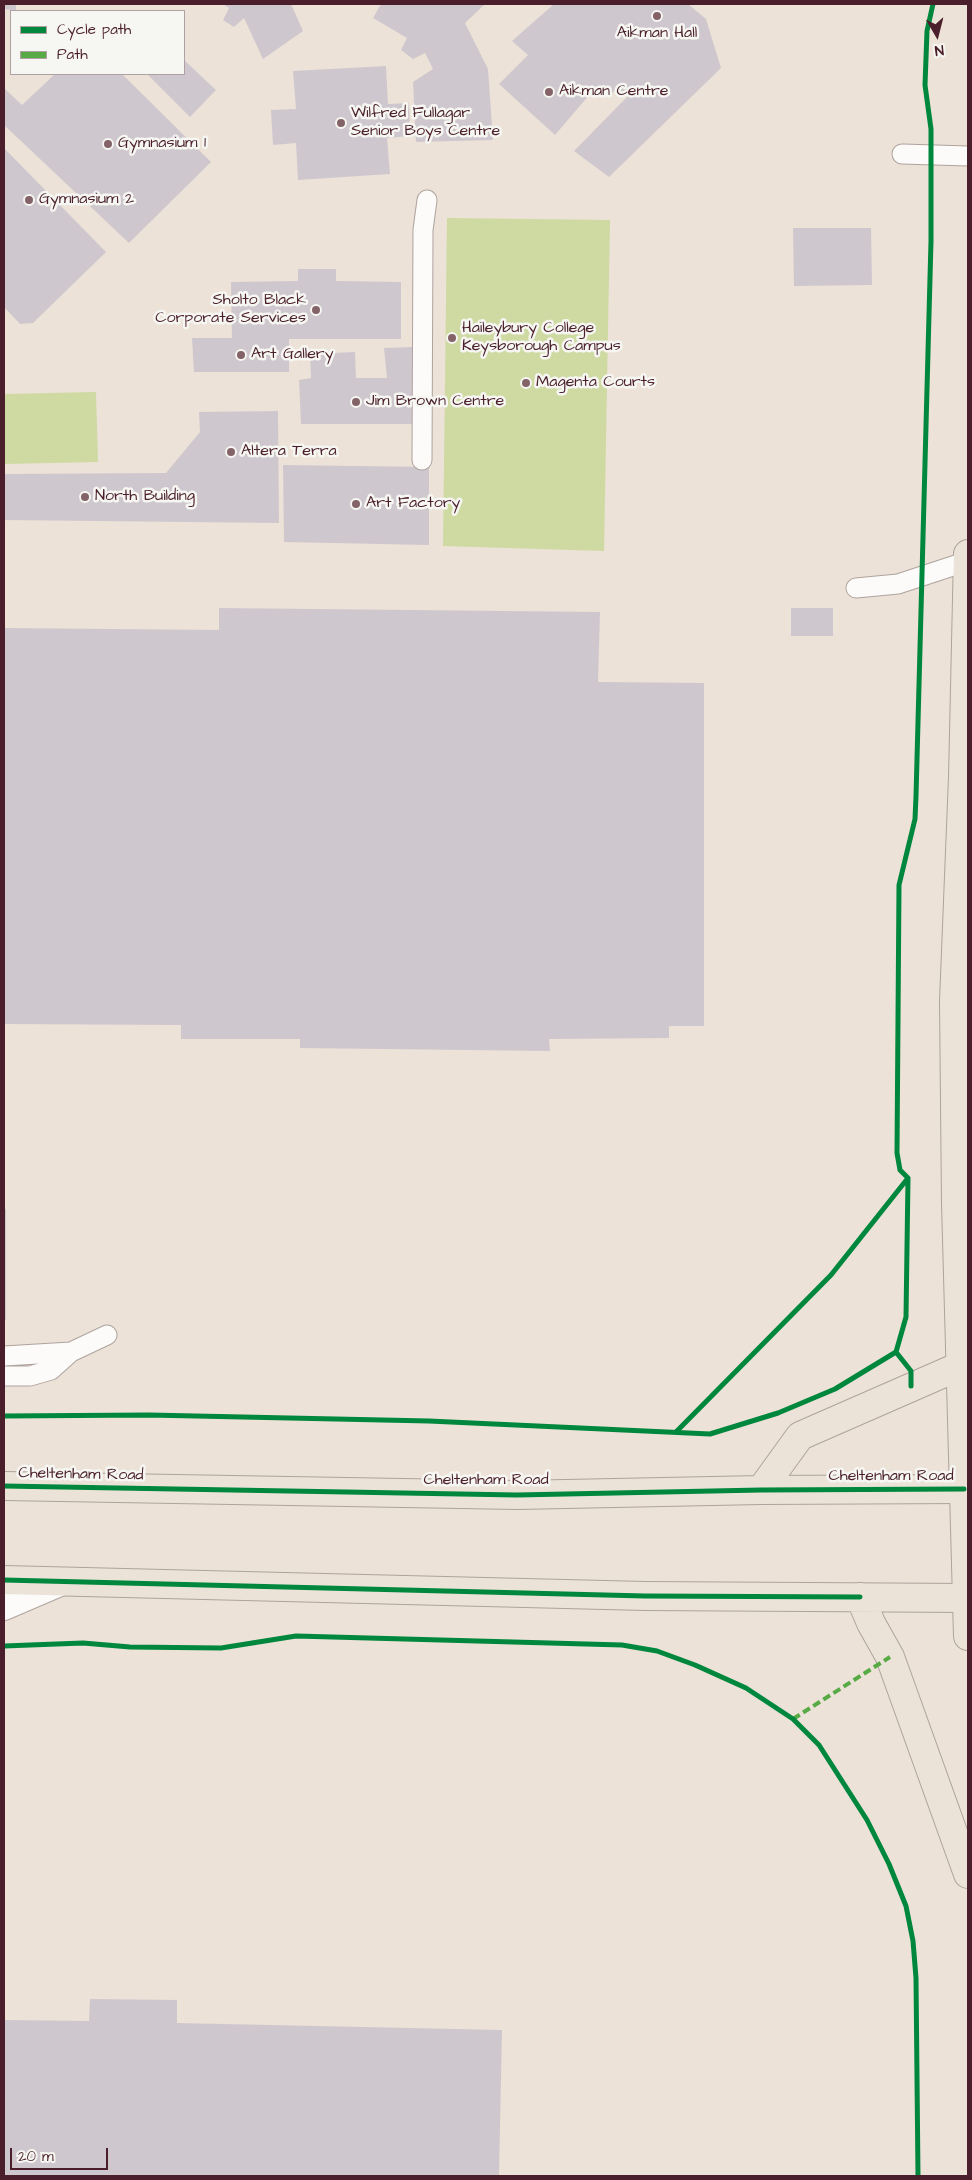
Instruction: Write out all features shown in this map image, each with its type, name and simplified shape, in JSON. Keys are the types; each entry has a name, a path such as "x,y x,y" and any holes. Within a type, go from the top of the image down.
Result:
{"main road":[{"path":"968,554 963,778 954,1001 956,1204 960,1366 966,1489 968,1636"},
{"path":"761,1490 800,1436 960,1366"},
{"name":"Cheltenham Road","path":"4,1486 517,1495 761,1490 966,1489"},
{"path":"4,1580 645,1596 968,1598"},
{"path":"860,1597 871,1623 890,1657 968,1874"}],"street":[{"path":"4,1606 60,1582"}],"lane":[{"path":"902,154 968,156"},
{"path":"422,460 424,230 427,200"},
{"path":"856,588 898,584 968,561"},
{"path":"4,1376 30,1376 51,1370 71,1352 107,1335"},
{"path":"4,1356 71,1352"}],"green space":[{"name":"Magenta Courts","path":"447,218 610,220 604,551 443,546"},
{"path":"96,392 98,462 4,464 4,394"}],"building":[{"path":"4,4 16,4 16,10 4,9"},
{"path":"223,4 291,4 303,31 263,59 244,18 234,27 223,20 229,8"},
{"path":"381,4 485,4 465,23 488,69 493,140 416,142 413,82 433,69 425,53 413,59 401,50 407,38 373,18"},
{"name":"Aikman Centre","path":"554,4 688,4 706,19 721,68 609,177 574,151 628,96 617,88 608,97 596,87 555,135 499,84 528,55 512,41"},
{"path":"185,61 216,90 190,117 148,75 185,75"},
{"name":"Wilfred Fullagar Senior Boys Centre","path":"386,66 388,104 409,103 410,136 387,138 390,174 298,180 296,143 273,145 271,110 296,109 293,71"},
{"name":"Gymnasium 1","path":"54,75 123,75 211,162 129,243 4,125 5,89 22,105"},
{"name":"Gymnasium 2","path":"4,148 106,252 33,323 20,324 4,307"},
{"path":"793,228 871,228 872,285 794,286"},
{"name":"Sholto Black Corporate Services","path":"298,269 336,269 336,281 401,282 401,339 289,339 289,372 194,372 192,338 232,338 231,282 298,281"},
{"name":"Jim Brown Centre","path":"412,347 413,424 301,424 299,380 311,378 310,354 355,352 356,378 387,378 384,348"},
{"path":"278,411 279,523 4,520 4,474 166,473 200,432 199,412"},
{"name":"Art Factory","path":"283,465 429,467 429,545 284,542"},
{"path":"219,608 600,612 598,682 704,683 704,1026 669,1026 669,1038 549,1039 550,1051 300,1048 300,1039 181,1039 181,1025 4,1024 4,628 219,630"},
{"path":"791,608 833,608 833,636 791,636"},
{"path":"4,1209 6,1209 6,1320 4,1320"},
{"path":"90,1999 177,2000 177,2023 502,2030 499,2176 4,2176 4,2020 89,2021"}],"marked path":[{"path":"793,1719 890,1657"}],"cycle path":[{"path":"896,1352 906,1317 908,1178 900,1170 897,1153 899,885 915,819 916,796 931,241 931,129 925,85 927,31 933,4"},
{"path":"676,1432 831,1275 908,1178"},
{"path":"4,1416 149,1415 429,1421 710,1434 778,1413 835,1389 896,1352 911,1371 911,1386"},
{"path":"4,1486 517,1495 761,1490 964,1489"},
{"path":"4,1580 645,1596 860,1597"},
{"path":"4,1646 83,1643 130,1647 221,1648 296,1636 622,1645 657,1651 695,1665 746,1688 793,1719 819,1745 867,1820 889,1864 906,1906 913,1941 916,1978 918,2176"}],"place":[{"name":"Aikman Hall","path":"657,16"},
{"name":"Aikman Centre","path":"549,92"},
{"name":"Wilfred Fullagar Senior Boys Centre","path":"341,123"},
{"name":"Gymnasium 1","path":"108,144"},
{"name":"Gymnasium 2","path":"29,200"},
{"name":"Sholto Black Corporate Services","path":"316,310"},
{"name":"Haileybury College Keysborough Campus","path":"452,338"},
{"name":"Art Gallery","path":"241,355"},
{"name":"Magenta Courts","path":"526,383"},
{"name":"Jim Brown Centre","path":"356,402"},
{"name":"Altera Terra","path":"231,452"},
{"name":"North Building","path":"85,497"},
{"name":"Art Factory","path":"356,504"}]}
